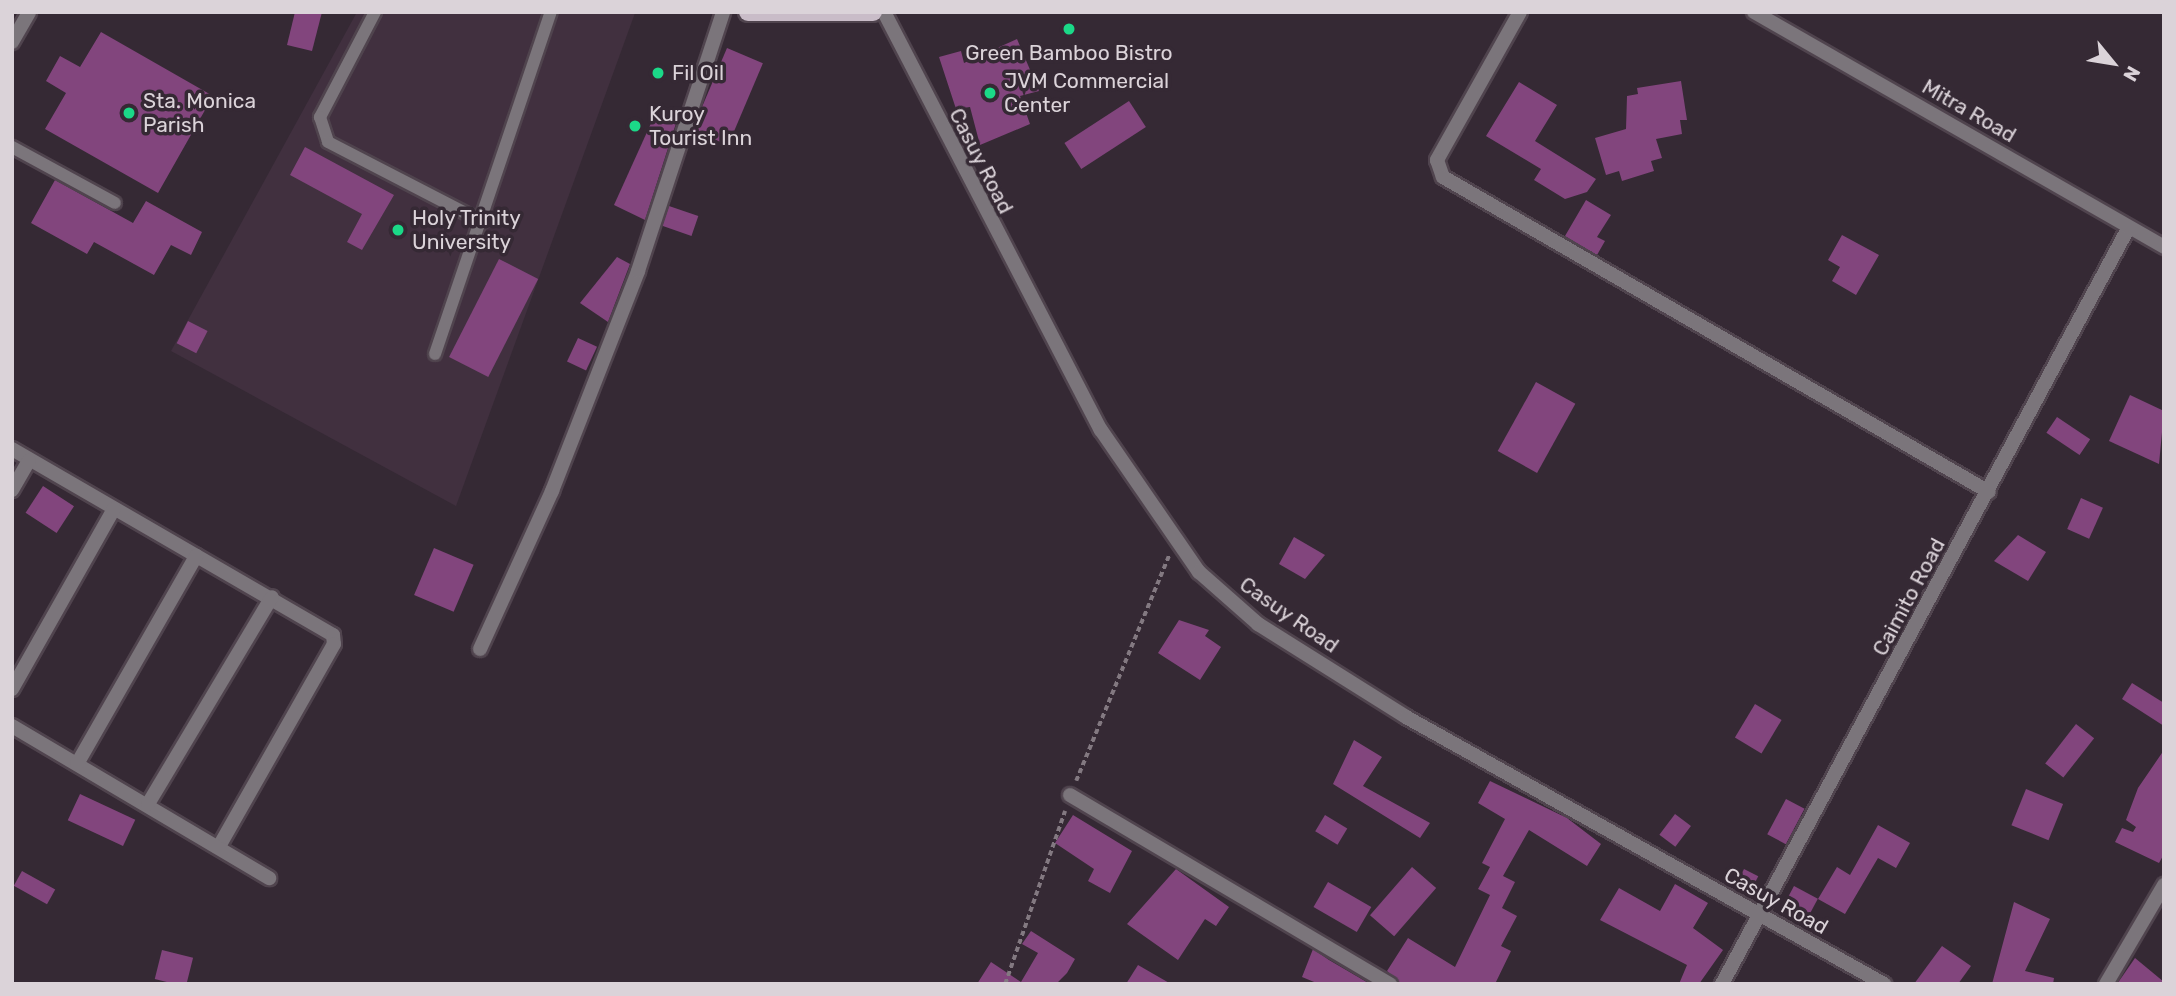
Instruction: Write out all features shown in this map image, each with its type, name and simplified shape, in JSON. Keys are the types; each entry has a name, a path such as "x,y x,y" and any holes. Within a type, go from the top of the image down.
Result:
{"main road":[{"path":"748,12 873,12"}],"street":[{"path":"12,42 29,12"},
{"path":"480,649 552,491 633,283 723,12"},
{"name":"Casuy Road","path":"884,12 1101,430 1174,544 1226,599 1269,631 1406,717 1884,984"},
{"path":"1520,12 1437,160 1443,177 1989,492"},
{"name":"Mitra Road","path":"1754,12 2164,247"},
{"name":"Caimito Road","path":"1722,984 1762,917 2129,226"},
{"path":"12,449 331,631 334,644 220,845"},
{"path":"12,490 29,460"},
{"path":"12,689 114,509"},
{"path":"77,764 196,556"},
{"path":"148,804 272,597"},
{"path":"12,726 220,845 269,878"},
{"path":"1070,795 1390,984"},
{"path":"2106,984 2164,885"}],"lane":[{"path":"375,12 320,117 328,142 482,222"},
{"path":"435,354 482,222 551,12"},
{"path":"12,147 115,203"}],"path":[{"path":"1005,984 1070,795 1174,544"}],"shaded area":[{"name":"Holy Trinity University","path":"357,12 635,13 456,506 171,351"}],"building":[{"path":"295,12 322,12 312,51 287,45"},
{"name":"Sta. Monica Parish","path":"101,32 213,96 158,193 45,129 66,93 46,81 60,56 80,67"},
{"name":"JVM Commercial Center","path":"1017,39 1039,91 1020,96 1030,124 980,145 970,107 956,109 939,57 961,51 964,63"},
{"path":"727,48 763,63 728,145 692,130"},
{"path":"1681,81 1687,120 1680,120 1682,134 1656,139 1662,158 1651,161 1654,171 1622,181 1619,171 1606,175 1595,138 1626,129 1627,96 1638,94 1637,88"},
{"path":"1519,82 1557,105 1535,141 1596,179 1587,192 1565,199 1534,180 1541,169 1486,136"},
{"path":"1129,101 1146,127 1081,169 1064,143"},
{"path":"657,110 678,117 645,220 614,205"},
{"path":"305,147 394,195 362,250 347,242 362,214 290,175"},
{"path":"55,180 133,223 146,201 202,232 191,255 171,245 154,275 94,242 87,254 31,223"},
{"path":"1586,200 1611,215 1597,237 1605,241 1597,255 1565,236"},
{"path":"669,206 698,216 691,236 662,226"},
{"path":"1842,235 1879,255 1856,295 1832,281 1840,267 1828,260"},
{"path":"617,257 630,264 608,322 580,303"},
{"path":"499,259 538,279 488,377 449,357"},
{"path":"188,321 208,331 196,353 177,343"},
{"path":"578,338 597,347 586,370 567,362"},
{"path":"1536,382 1575,404 1537,473 1498,451"},
{"path":"2130,395 2164,411 2159,464 2109,441"},
{"path":"2057,417 2090,439 2080,455 2046,433"},
{"path":"43,486 74,506 57,533 26,513"},
{"path":"2081,498 2103,508 2089,539 2067,529"},
{"path":"2018,535 2046,552 2028,581 1994,561"},
{"path":"1294,537 1325,555 1305,579 1279,564"},
{"path":"434,548 474,565 454,612 414,595"},
{"path":"1179,620 1209,630 1205,636 1221,647 1200,680 1158,653"},
{"path":"2132,683 2164,703 2164,726 2122,699"},
{"path":"1755,704 1782,720 1761,753 1735,737"},
{"path":"2076,724 2094,738 2063,778 2045,763"},
{"path":"1354,740 1382,757 1363,786 1430,823 1420,838 1333,784"},
{"path":"2164,750 2164,854 2159,863 2115,842 2122,828 2133,832 2136,827 2126,820 2138,788"},
{"path":"1490,781 1567,818 1601,844 1587,866 1529,830 1503,876 1515,882 1502,908 1517,916 1501,946 1511,951 1495,984 1400,984 1387,971 1408,938 1455,967 1490,895 1478,889 1490,867 1482,863 1505,819 1478,803"},
{"path":"2026,789 2063,804 2048,840 2011,825"},
{"path":"80,794 135,820 123,846 68,820"},
{"path":"1786,799 1805,809 1786,844 1767,834"},
{"path":"1675,814 1691,826 1675,847 1659,835"},
{"path":"1073,815 1132,851 1110,893 1088,881 1094,869 1055,843"},
{"path":"1325,815 1347,828 1338,845 1315,831"},
{"path":"1878,825 1910,843 1896,868 1878,858 1845,914 1818,899 1837,867 1850,875"},
{"path":"1412,867 1436,888 1394,936 1370,915"},
{"path":"1176,869 1229,907 1216,926 1205,919 1178,960 1127,924"},
{"path":"1744,869 1758,876 1748,896 1734,889"},
{"path":"22,871 55,889 47,904 14,886"},
{"path":"1328,882 1371,907 1357,932 1314,907"},
{"path":"1675,884 1708,903 1693,928 1723,950 1699,984 1679,984 1687,965 1600,920 1619,888 1660,911"},
{"path":"1794,886 1818,899 1804,924 1780,912"},
{"path":"2014,902 2050,919 2025,971 2054,978 2053,984 1992,984"},
{"path":"1031,931 1075,959 1067,973 1056,984 977,984 991,962 1021,982 1038,953 1022,944"},
{"path":"1942,946 1971,966 1958,984 1914,984"},
{"path":"1313,949 1370,984 1319,984 1302,977"},
{"path":"162,950 193,958 187,984 155,979"},
{"path":"2135,958 2164,982 2164,984 2117,984"},
{"path":"1138,965 1171,984 1126,984"}],"place":[{"name":"Green Bamboo Bistro","path":"1069,29"},
{"name":"Fil Oil","path":"658,73"},
{"name":"JVM Commercial Center","path":"990,93"},
{"name":"Sta. Monica Parish","path":"129,113"},
{"name":"Kuroy Tourist Inn","path":"635,126"},
{"name":"Holy Trinity University","path":"398,230"}]}
